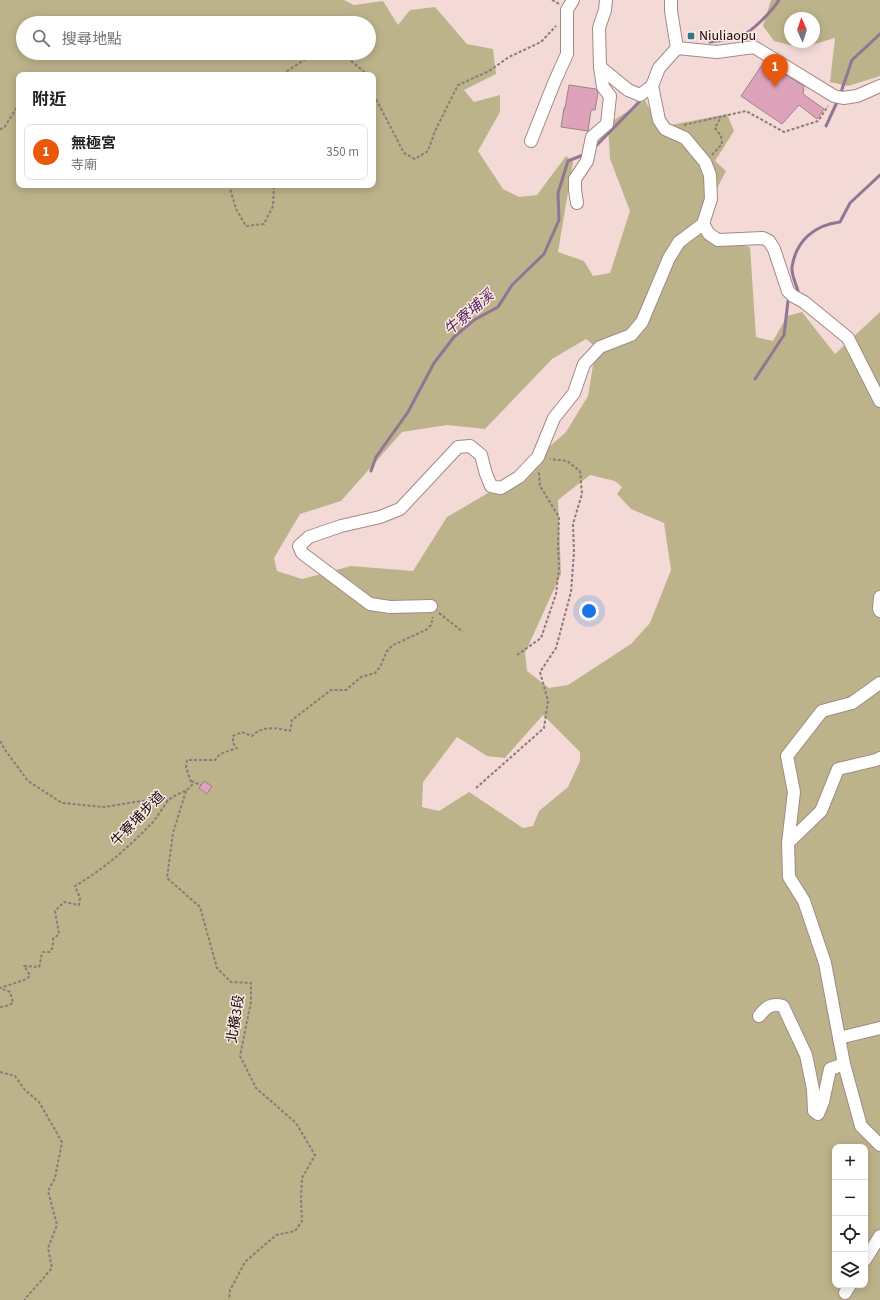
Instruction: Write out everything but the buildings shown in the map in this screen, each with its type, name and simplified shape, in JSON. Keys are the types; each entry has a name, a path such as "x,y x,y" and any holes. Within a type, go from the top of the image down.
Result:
{"street":[{"path":"577,202 575,179 587,161 592,138 607,124 610,96 603,87 600,67 599,28 605,10 606,0"},
{"path":"671,0 670,10 677,48"},
{"path":"530,141 567,54 570,5"},
{"path":"677,48 717,52 754,46 838,97 857,96 880,86"},
{"path":"600,67 628,90 640,95 652,86 659,68 677,48"},
{"path":"430,606 390,607 370,604 302,553 299,546 309,537 334,528 380,517 400,509 458,447 470,446 481,455 491,486 501,488 520,476 538,457 554,418 574,393 584,364 600,347 631,335 642,322 669,258 679,242 703,224 711,198 710,176 706,162 685,138 665,129 659,120 652,86"},
{"path":"703,224 709,234 718,240 763,238 769,241 774,249 788,291 793,296 804,302 848,338 880,401"},
{"path":"880,597 880,611"},
{"path":"880,683 852,703 822,710 787,756 794,792 788,843 789,877 804,901 825,963 844,1064 861,1126 880,1145"},
{"path":"788,843 822,811 838,769 880,758"},
{"path":"759,1016 765,1009 775,1004 783,1006 806,1055 813,1089 814,1111 818,1114 823,1102 830,1068 844,1064"},
{"path":"839,1038 880,1028"},
{"path":"868,1255 880,1236"}],"path":[{"path":"376,99 404,153 416,160 428,151 435,131 458,85 489,71 509,57 541,42 556,26"},
{"path":"284,72 304,60"},
{"path":"350,60 364,72"},
{"path":"665,129 746,110 784,132 818,121 838,97"},
{"path":"0,129 4,128 16,109"},
{"path":"706,162 722,144 721,136 715,128 721,116"},
{"path":"230,188 236,209 246,226 264,224 273,206 274,188"},
{"path":"476,788 544,728 548,701 540,672 556,648 571,592 574,552 573,524 582,494 580,471 567,461 538,457 540,486 559,517 558,544 560,568 556,594 540,638 517,655"},
{"path":"430,606 463,632"},
{"path":"201,785 191,781 186,768 187,760 214,760 220,754 237,748 233,743 233,736 242,732 252,736 258,730 276,727 290,731 292,720 331,690 346,690 361,677 376,673 387,651 393,645 426,630 431,625 433,618 430,606"},
{"path":"0,741 28,781 62,803 104,807 160,798 168,801"},
{"name":"牛寮埔步道","path":"0,1007 6,1006 13,1002 10,992 0,988 27,979 30,975 24,966 39,967 41,962 40,956 43,952 50,952 53,947 53,939 59,934 55,911 64,902 79,905 80,898 75,886 106,866 154,821 173,796 186,791 192,785 191,781"},
{"name":"北橫3段","path":"186,791 173,833 167,878 200,907 217,968 231,982 251,983 251,1002 240,1056 256,1088 296,1123 316,1155 302,1178 300,1200 302,1222 295,1231 276,1235 245,1262 230,1290 229,1300"},
{"path":"0,1072 15,1076 25,1090 39,1102 62,1142 55,1178 48,1191 57,1225 48,1248 52,1268 25,1298 25,1300"}],"shaded area":[{"path":"0,0 344,0 354,5 383,1 398,25 410,10 435,7 467,44 493,49 496,74 464,90 474,102 500,95 500,112 478,151 503,189 519,197 537,195 566,156 573,162 558,252 584,261 593,276 610,273 630,211 610,159 608,124 645,100 657,124 666,126 727,114 734,131 715,161 726,171 698,225 717,242 750,247 756,337 773,341 787,316 802,312 835,354 880,312 880,1300 0,1300","holes":["586,339 596,347 588,396 566,432 514,478 447,517 413,571 351,566 302,579 277,571 274,558 300,514 341,501 402,432 447,425 485,429 552,359","590,475 615,481 622,487 617,494 631,509 664,523 671,570 650,623 631,644 568,685 549,688 527,671 525,653 561,574 558,500","543,715 580,752 580,761 568,787 539,811 533,826 523,828 469,792 439,811 422,807 423,782 457,737 487,756 505,758"]},
{"path":"771,0 880,0 880,76 848,86 830,82 835,38 820,42 820,12 784,12 784,44 774,41 763,26"}],"waterway":[{"name":"牛寮埔溪","path":"710,42 746,34 762,20 779,0"},
{"path":"840,95 852,60 880,34"},
{"path":"826,126 838,100"},
{"name":"牛寮埔溪","path":"594,148 640,101"},
{"name":"牛寮埔溪","path":"371,471 376,457 408,412 434,363 454,337 474,320 498,307 512,285 544,254 559,220 558,193 568,161 583,155"},
{"path":"798,291 793,276 792,267 794,258 802,242 814,231 840,222 850,203 880,175"},
{"path":"755,379 784,335 788,301"}],"place":[{"name":"Niuliaopu","path":"691,36"},
{"name":"無極宮","path":"775,87"}]}
